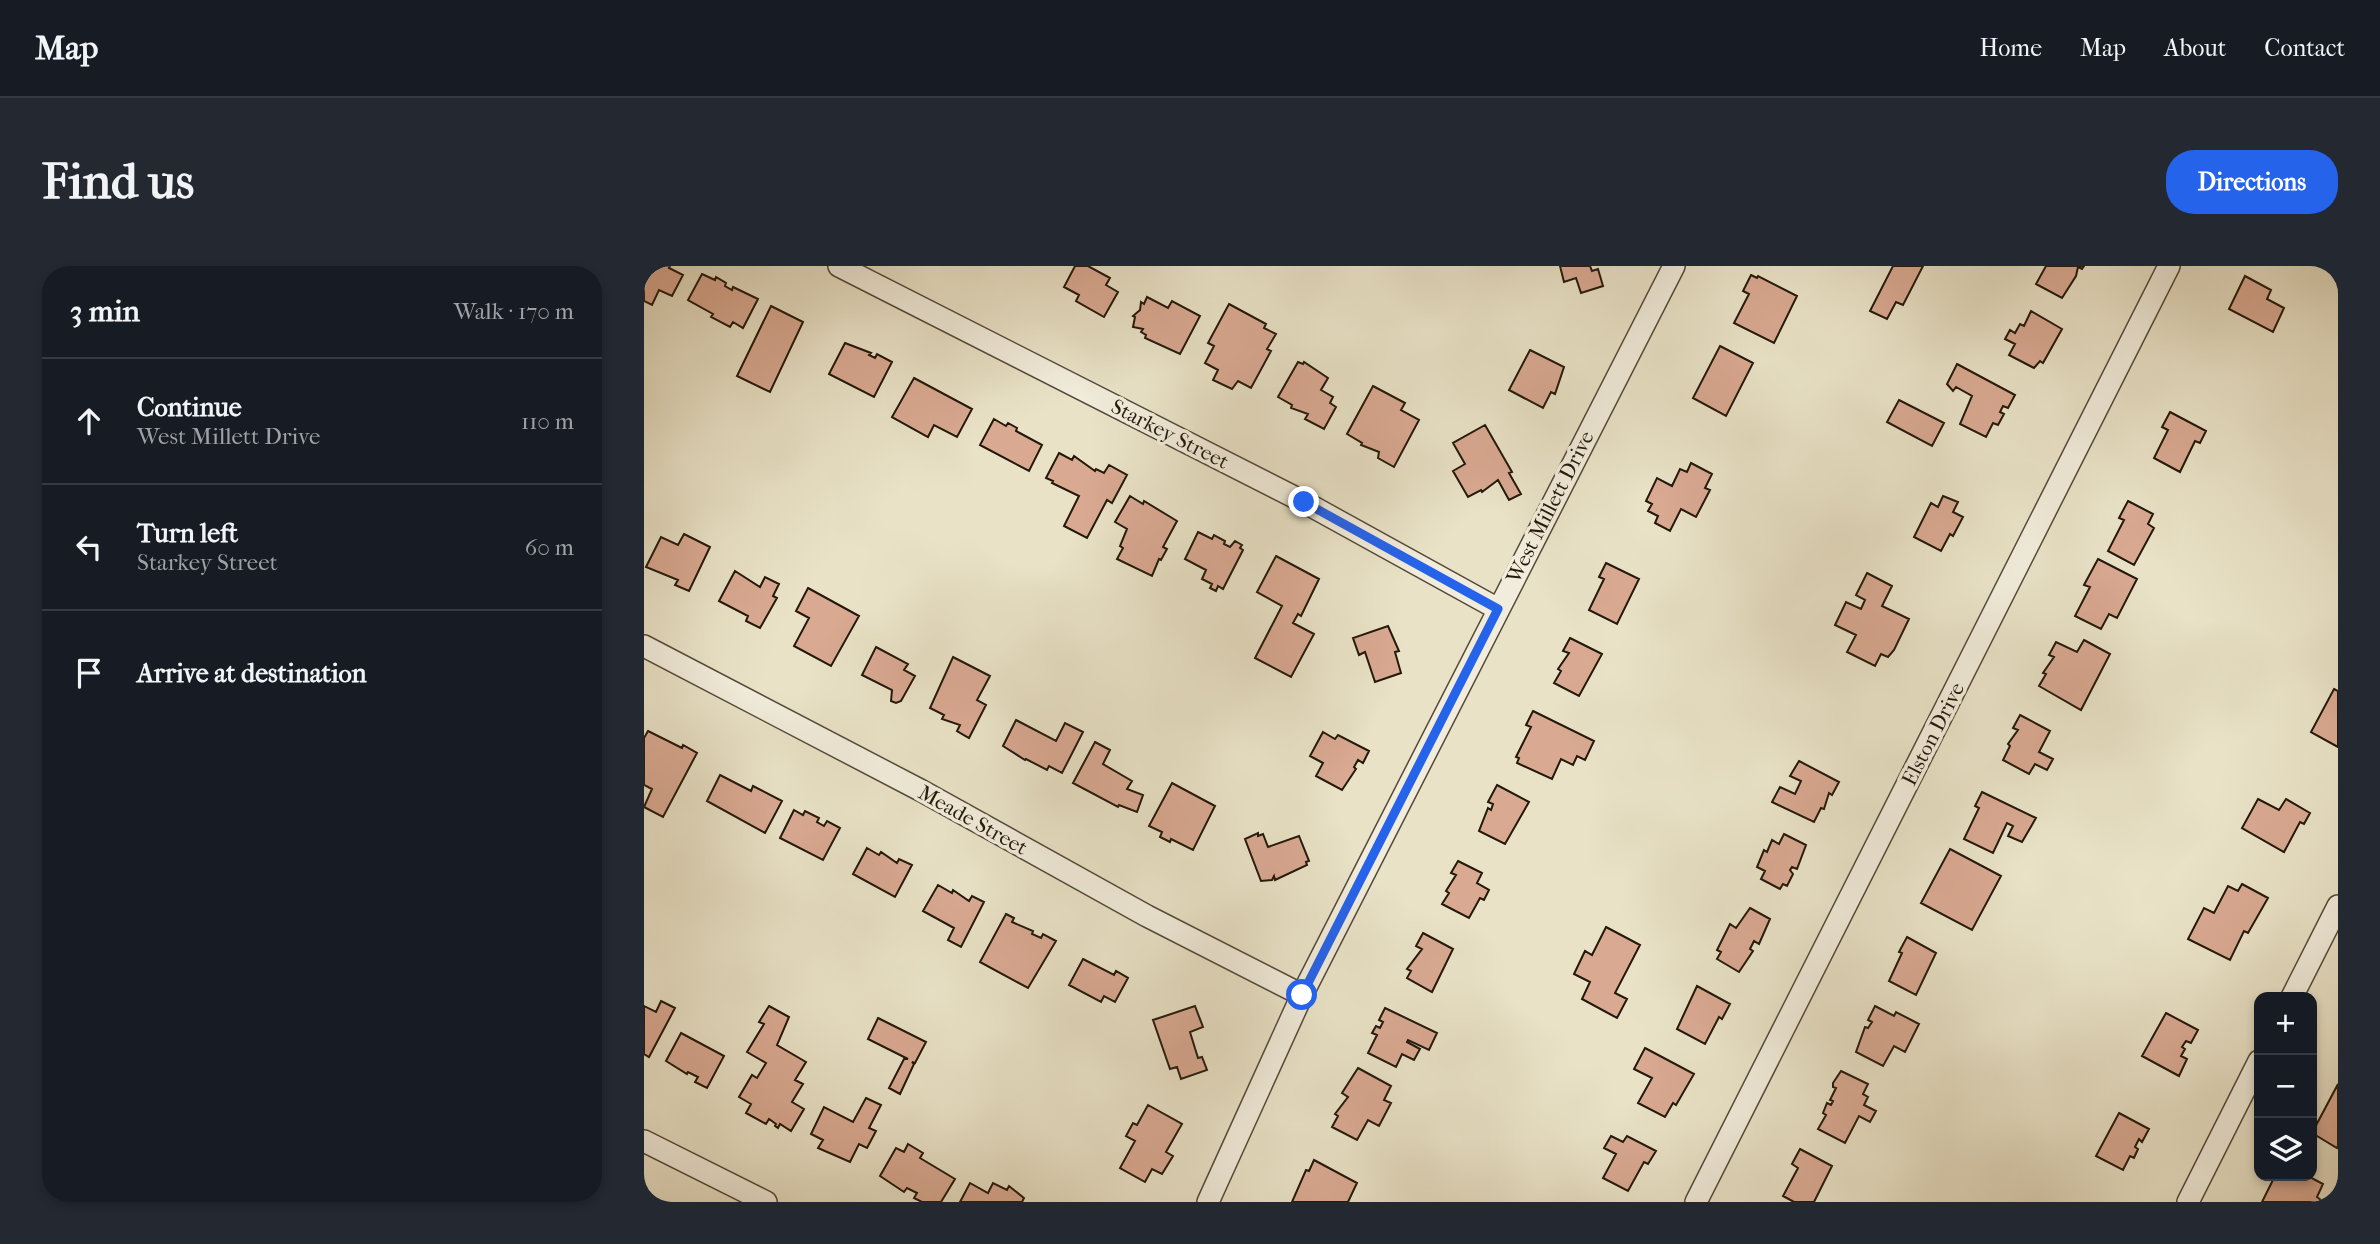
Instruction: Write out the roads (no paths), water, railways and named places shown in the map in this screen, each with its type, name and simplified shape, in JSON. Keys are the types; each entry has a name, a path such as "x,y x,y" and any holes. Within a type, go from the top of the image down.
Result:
{"street":[{"name":"Starkey Street","path":"839,266 1304,502 1498,609"},
{"name":"West Millett Drive","path":"1208,1202 1302,995 1674,266"},
{"name":"Elston Drive","path":"1696,1202 2169,266"},
{"name":"Meade Street","path":"644,646 922,791 1147,916 1302,995"},
{"path":"2295,992 2338,906"},
{"path":"2188,1202 2254,1071"},
{"path":"644,1141 766,1202"}]}
